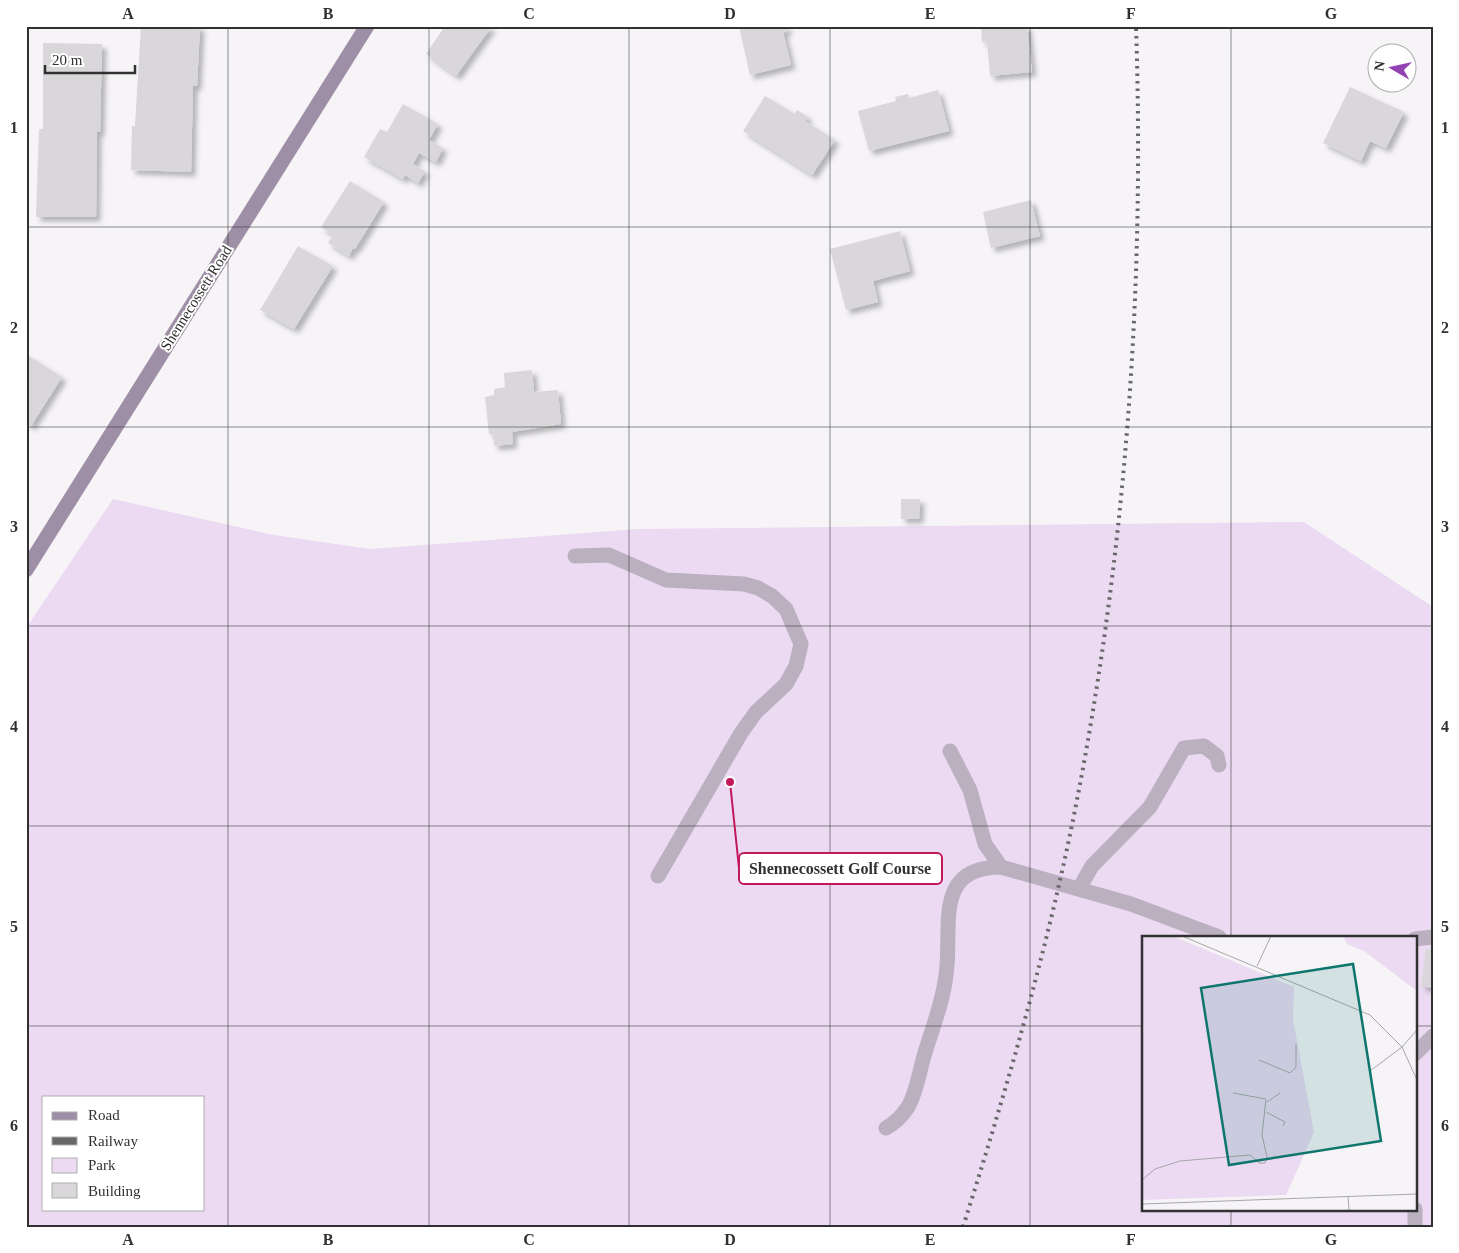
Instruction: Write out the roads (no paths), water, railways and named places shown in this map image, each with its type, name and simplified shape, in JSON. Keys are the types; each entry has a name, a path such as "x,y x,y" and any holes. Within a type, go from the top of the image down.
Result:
{"street":[{"name":"Shennecossett Road","path":"26,570 366,26"}],"lane":[{"path":"575,556 608,555 666,580 682,583 728,583 758,588 772,596 786,609 801,644 796,666 786,684 756,712 741,733 658,876"},
{"path":"1079,889 1092,866 1150,807 1184,748 1204,746 1217,756 1219,765"},
{"path":"950,751 970,790 985,844 1001,867"},
{"path":"886,1128 897,1120 908,1106 919,1078 939,1008 946,975 948,922 952,895 960,881 970,872 989,867 1001,867 1145,908 1216,936"},
{"path":"1416,939 1433,936"},
{"path":"1416,1053 1433,1036"},
{"path":"1415,1210 1415,1227"}],"railway":[{"path":"963,1227 1009,1077 1061,876 1090,726 1106,627 1118,527 1134,327 1138,126 1136,26"}],"place":[{"name":"Shennecossett Golf Course","path":"730,782"}]}
